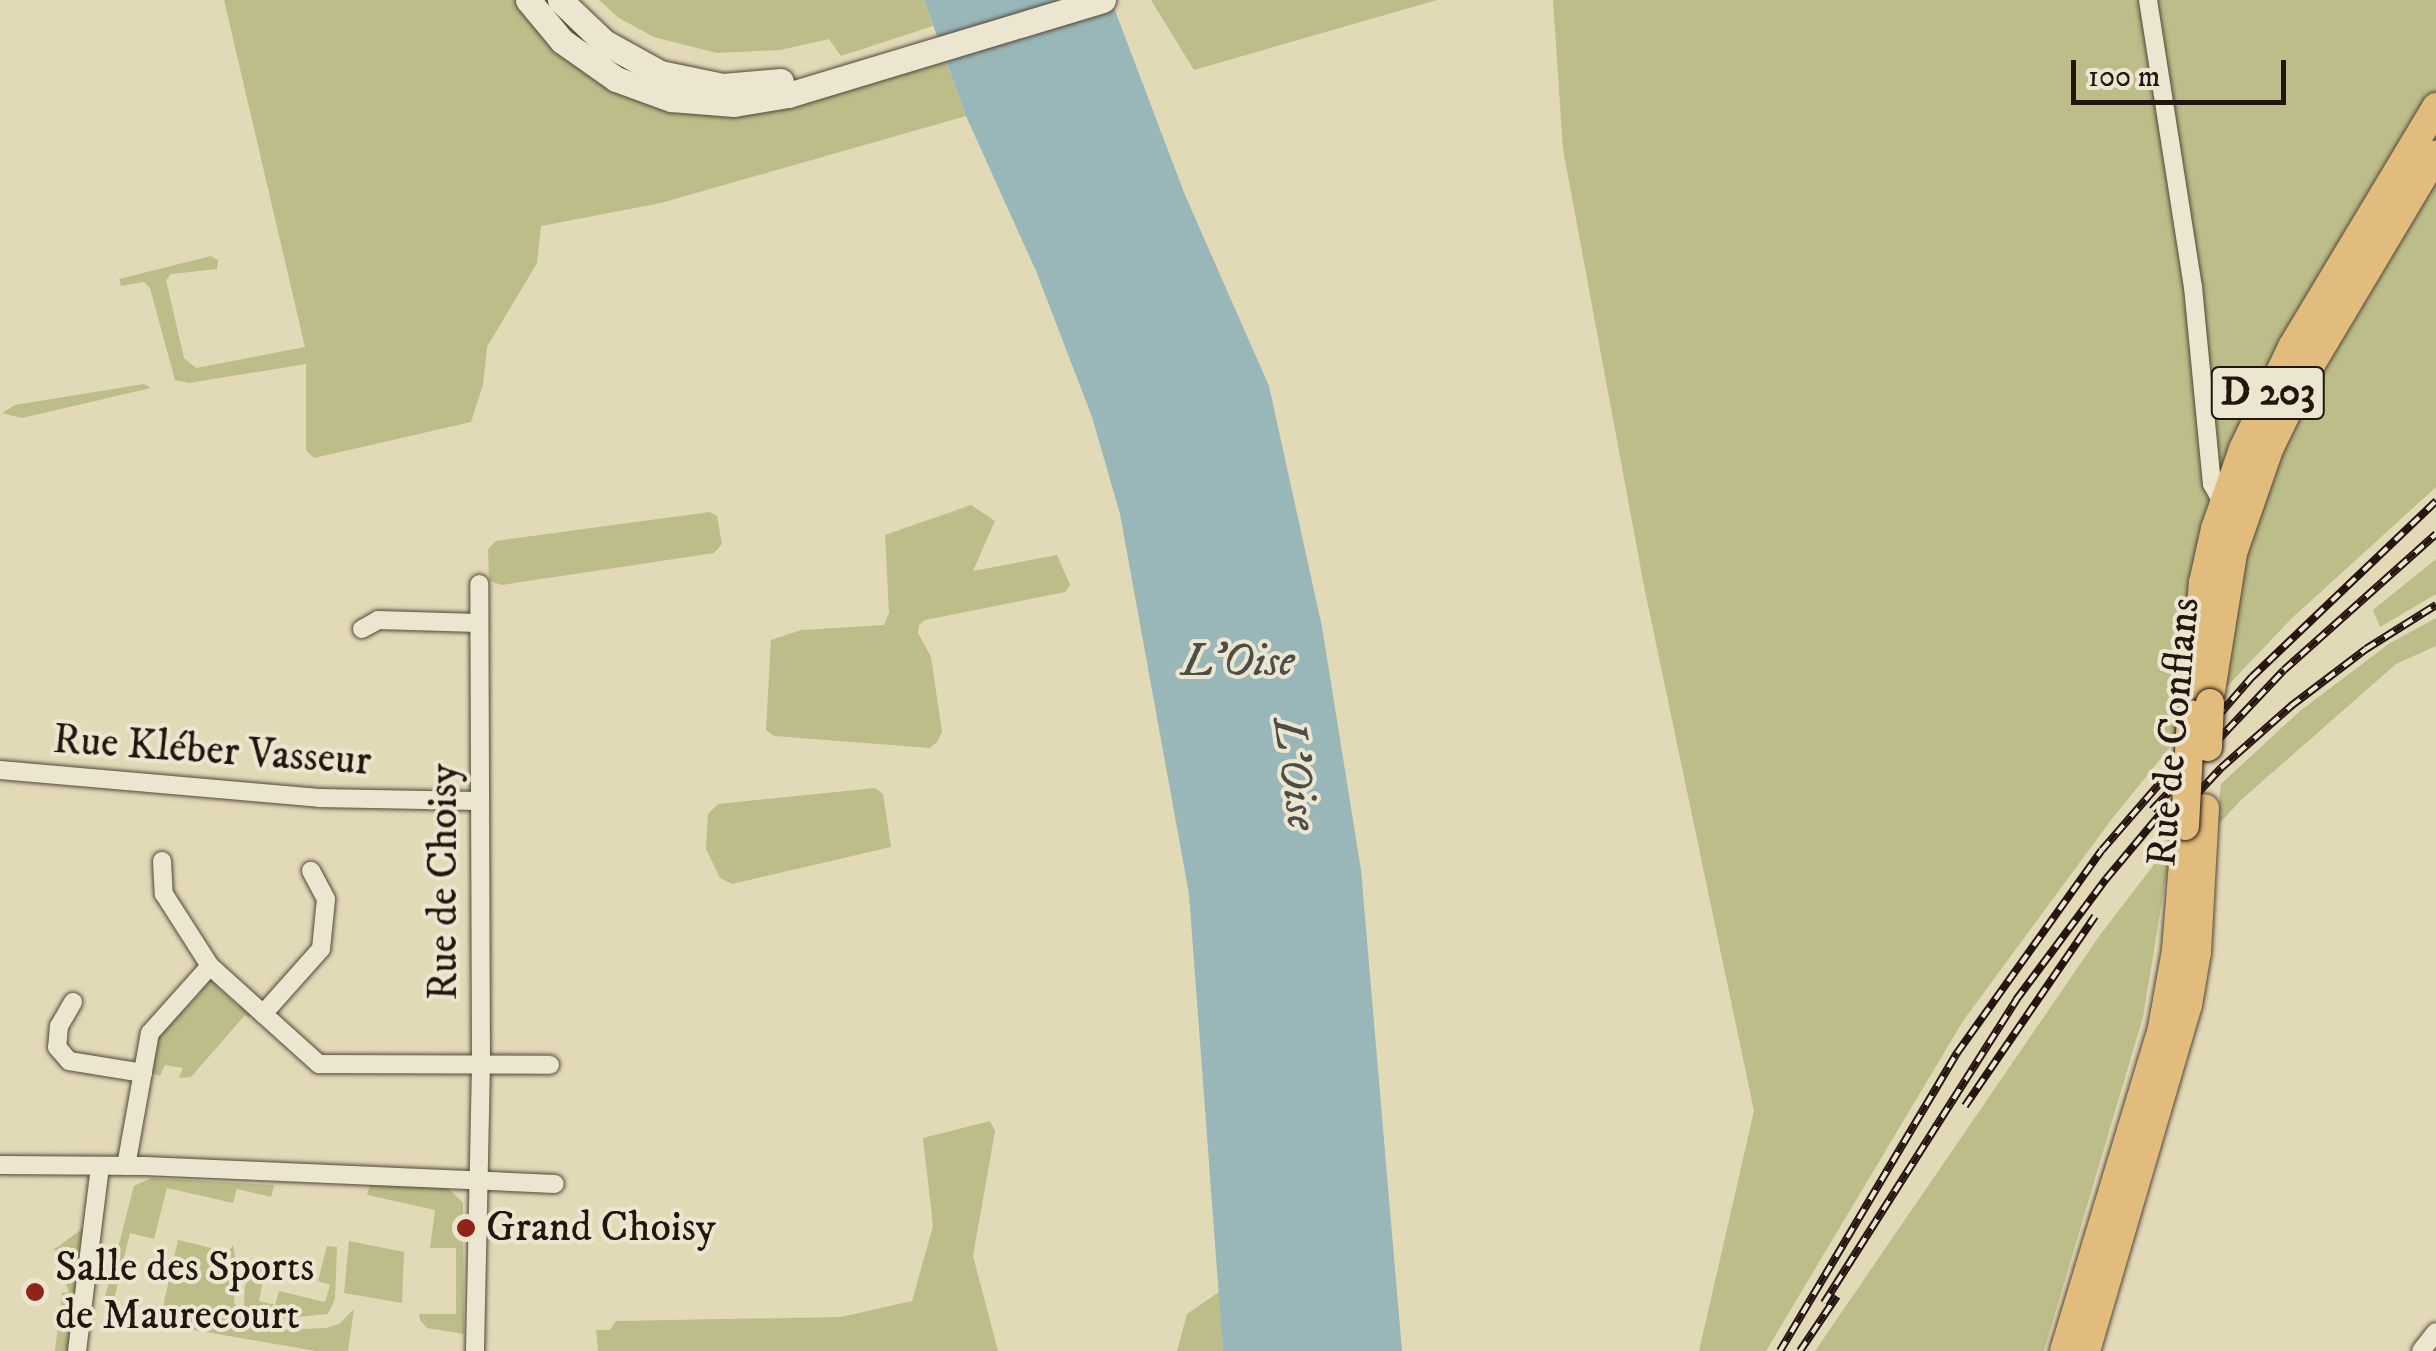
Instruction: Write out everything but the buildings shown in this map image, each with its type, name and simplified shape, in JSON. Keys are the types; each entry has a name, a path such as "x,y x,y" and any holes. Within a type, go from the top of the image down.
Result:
{"main road":[{"path":"528,0 578,55 616,79 657,96 700,103 747,103 1026,16 1103,0"},
{"path":"560,0 620,53 660,73 691,82 759,85 850,70"},
{"path":"1026,16 1059,0"},
{"name":"Rue de Conflans","path":"2086,1351 2155,1128 2188,1004 2197,952 2198,612 2223,504 2248,435 2292,346 2436,107"},
{"name":"Rue de Conflans","path":"2200,708 2226,581 2265,460 2307,371 2436,156"},
{"name":"Rue de Conflans","path":"2064,1351 2162,1028 2195,817"}],"street":[{"name":"Rue de Conflans","path":"2148,0 2193,288 2212,484 2223,504"},
{"path":"2211,454 2227,456 2248,435"},
{"name":"Rue de Choisy","path":"475,1351 481,1068 479,584"},
{"path":"362,629 378,620 478,622"},
{"name":"Rue Kléber Vasseur","path":"0,770 319,798 478,801"},
{"path":"162,861 164,894 210,966 302,1052 326,1066 550,1065"},
{"path":"263,1014 320,949 326,898 311,870"},
{"path":"126,1166 150,1033 210,966"},
{"path":"73,1002 59,1026 57,1047 69,1062 143,1073"},
{"path":"0,1165 126,1166 555,1184"},
{"path":"77,1351 100,1166"},
{"path":"2421,1351 2436,1332"}],"green space":[{"path":"224,0 518,0 607,81 836,92 946,61 966,116 661,203 541,226 537,263 487,347 483,385 471,422 314,458 306,450 306,364 189,383 175,380 150,288 144,282 121,286 119,279 211,256 218,260 217,269 171,274 166,280 184,358 196,368 305,347"},
{"path":"599,0 924,0 933,26 841,56 829,39 780,50 717,53 654,37 619,18"},
{"path":"1151,0 1437,0 1194,70"},
{"path":"1553,0 2436,0 2436,487 2291,619 2175,741 2111,820 1963,1021 1766,1351 1699,1351 1754,1111 1644,586 1563,149"},
{"path":"144,384 151,388 22,418 2,413 15,405"},
{"path":"971,505 995,521 973,571 1057,555 1070,585 1065,592 925,620 919,625 918,633 931,657 942,732 937,742 930,748 774,736 766,730 771,640 801,630 884,625 889,613 885,535"},
{"path":"710,512 717,516 722,544 714,553 502,585 489,581 488,549 496,541"},
{"path":"2436,559 2436,594 2380,627 2373,610"},
{"path":"2436,618 2436,646 2396,664 2241,800 2216,827 2221,784 2300,711 2390,643"},
{"path":"875,788 883,794 891,847 732,884 720,878 706,849 708,814 718,804"},
{"path":"2172,841 2143,1017 2044,1351 1815,1351 2100,935"},
{"path":"205,972 227,981 216,986 238,1006 250,1002 253,1012 249,1018 245,1015 191,1077 179,1078 183,1068 165,1065 160,1076 148,1072 153,1042 201,992 198,980"},
{"path":"990,1121 995,1131 973,1256 998,1351 598,1351 596,1330 610,1330 616,1321 841,1317 912,1301 933,1226 923,1138"},
{"path":"151,1178 274,1185 271,1197 237,1189 233,1203 167,1188 154,1239 130,1233 112,1307 103,1305 134,1186"},
{"path":"370,1185 447,1187 463,1203 464,1334 427,1328 420,1320 419,1314 456,1314 456,1248 430,1248 435,1210 367,1195"},
{"path":"89,1224 72,1351 55,1351 62,1293 69,1292 66,1284 70,1253 53,1250"},
{"path":"178,1240 228,1252 233,1245 237,1267 234,1303 253,1324 270,1330 326,1328 339,1324 354,1309 348,1351 316,1351 159,1324"},
{"path":"349,1241 404,1252 402,1303 344,1293"},
{"path":"327,1246 337,1247 335,1299 328,1314 269,1320 248,1311 244,1305 245,1286 253,1266 265,1269 259,1301 275,1305 279,1291 325,1302 330,1285 318,1281"},
{"path":"1219,1292 1223,1351 1177,1351 1187,1314"}],"water":[{"name":"L’Oise","path":"924,0 1111,0 1185,195 1269,386 1322,627 1361,870 1402,1351 1223,1351 1189,894 1120,514 1092,417 1036,271 966,116"}],"railway":[{"path":"1780,1351 1957,1053 2102,850 2252,677 2436,501"},
{"path":"2152,810 2284,670 2436,534"},
{"path":"2163,830 2221,768 2291,706 2366,649 2436,605"},
{"path":"1824,1303 2016,1000 2106,879 2167,806"},
{"path":"1965,1106 2095,916"},
{"path":"1800,1351 1837,1296"}],"place":[{"name":"Grand Choisy","path":"466,1228"},
{"name":"Salle des Sports de Maurecourt","path":"35,1292"}],"water label":[{"name":"L'Oise","path":"1294,774"}]}
